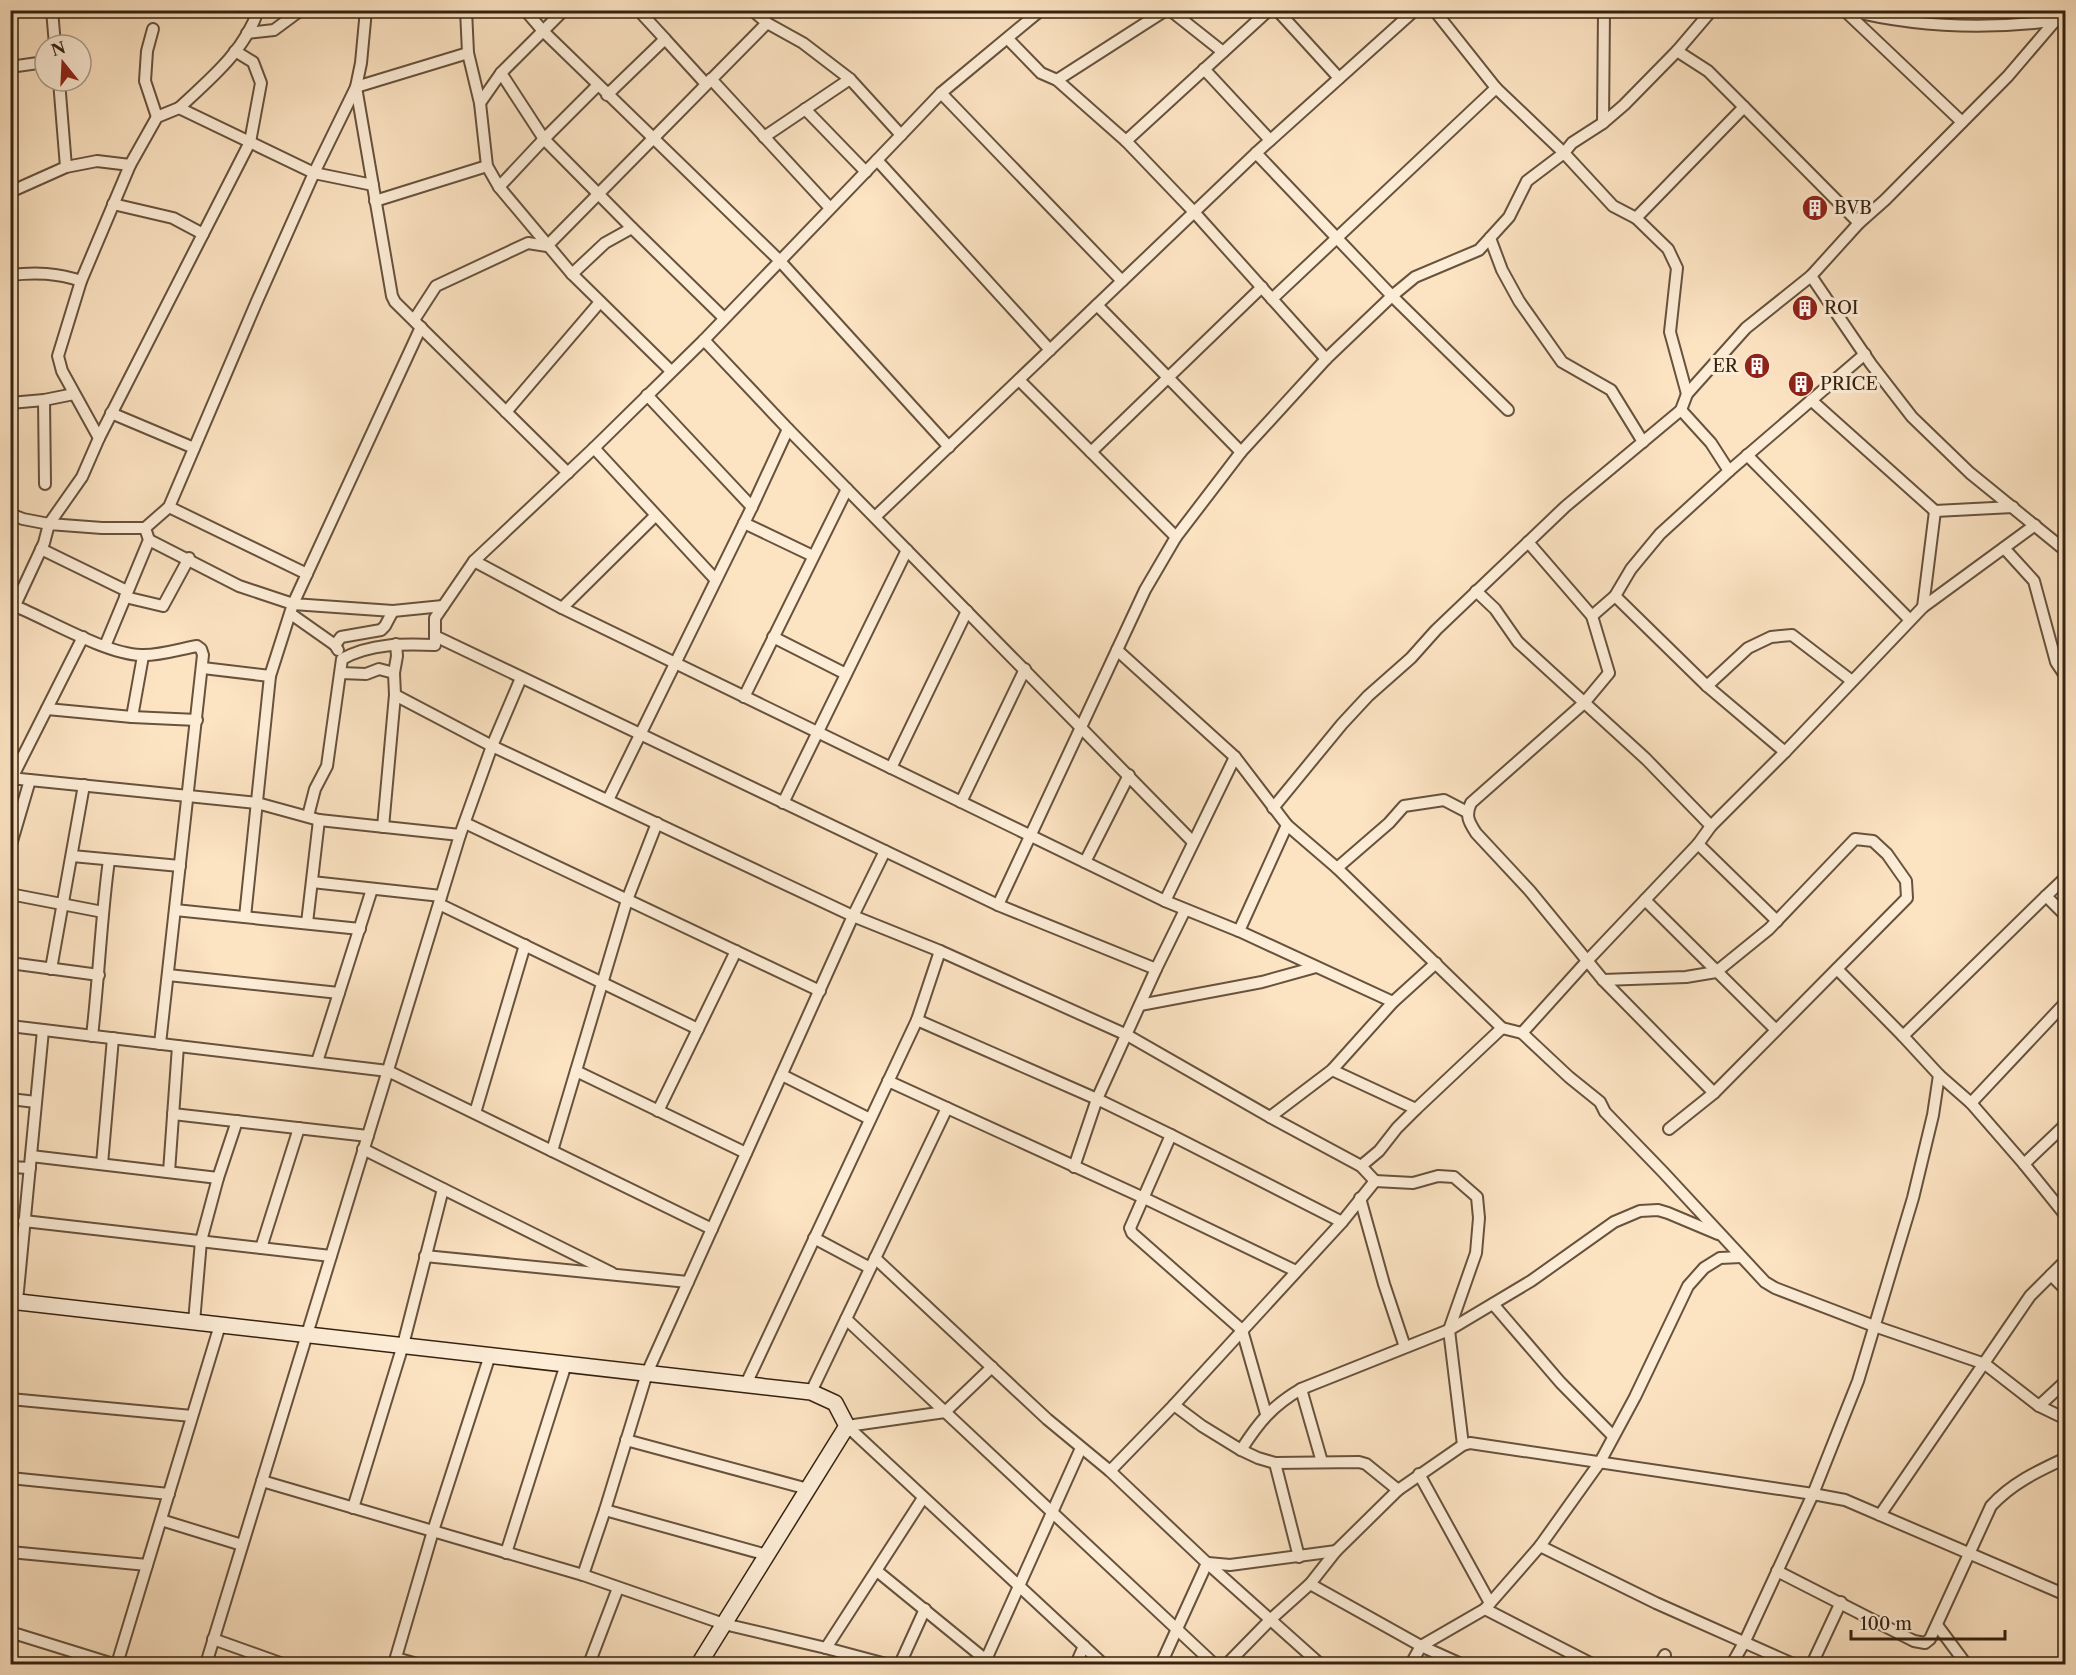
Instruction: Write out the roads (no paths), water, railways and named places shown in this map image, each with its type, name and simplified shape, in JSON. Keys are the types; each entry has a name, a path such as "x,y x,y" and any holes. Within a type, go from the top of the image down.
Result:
{"street":[{"path":"52,10 55,33"},
{"path":"99,438 62,371 58,356 81,281 130,165 157,117 179,108 228,63 258,10"},
{"path":"247,33 274,30 301,10"},
{"path":"105,646 147,534 169,507 314,173 356,87 361,63 366,10"},
{"path":"466,10 468,53 480,103 488,166 499,187 572,274 671,371"},
{"path":"525,10 597,86 779,260 949,447"},
{"path":"480,103 501,73 564,10"},
{"path":"752,10 767,23 803,43 850,79 901,135"},
{"path":"342,659 366,649 396,644 435,645 435,618 474,561 704,340 941,93 1041,10"},
{"path":"1057,80 1168,10 1223,52"},
{"path":"1126,141 1269,10"},
{"path":"1277,10 1339,78"},
{"path":"1434,10 1496,88 1564,153 1613,206 1636,218 1668,249 1677,268 1670,332 1687,394"},
{"path":"1604,10 1604,123"},
{"path":"998,905 1083,728 1145,590 1176,537 1241,452 1326,359 1392,296 1415,277 1479,250 1509,217 1527,181 1564,153 1572,143 1604,123 1677,51 1712,10"},
{"path":"1846,10 1903,23 1950,26 2060,20"},
{"path":"1846,10 1962,122"},
{"path":"875,517 1256,153 1413,11"},
{"path":"642,12 665,39 764,137 830,208"},
{"path":"1273,808 1349,717 1476,591 1566,506 1681,410 1687,394 1746,328 1811,276 1859,223 1885,200 2008,76 2060,20"},
{"path":"547,246 767,23"},
{"path":"153,29 147,51 145,81 157,117"},
{"path":"607,95 665,39"},
{"path":"1008,39 1041,73 1057,80 1126,141 1194,212 1326,359"},
{"path":"160,1044 197,720 203,655 201,649 197,646 143,656 125,653 13,611 41,549 49,524 82,477 111,413 250,142 261,83 253,62 235,51"},
{"path":"1677,51 1708,71 1859,223"},
{"path":"356,87 468,53"},
{"path":"10,67 33,64"},
{"path":"1204,69 1270,140"},
{"path":"501,73 544,139 724,318"},
{"path":"764,137 850,79"},
{"path":"499,187 597,86"},
{"path":"356,87 392,296 568,473"},
{"path":"1272,299 1496,88"},
{"path":"60,93 66,167"},
{"path":"941,93 1122,281"},
{"path":"1636,218 1744,107"},
{"path":"179,108 314,173 373,185"},
{"path":"805,109 866,171"},
{"path":"1256,153 1392,296 1508,410"},
{"path":"877,160 1050,350"},
{"path":"10,192 66,167 97,161 130,165"},
{"path":"375,201 488,166"},
{"path":"113,204 174,218 203,234"},
{"path":"572,274 605,243 632,228"},
{"path":"1490,238 1502,270 1519,301 1562,362 1611,390 1643,442"},
{"path":"245,917 270,676 292,609 417,323 436,286 528,243 547,246"},
{"path":"10,275 44,273 81,281"},
{"path":"1811,276 1912,417 1971,472 2066,551"},
{"path":"1090,452 1262,287"},
{"path":"506,412 600,302"},
{"path":"1097,305 1241,452"},
{"path":"704,340 788,429 1194,842"},
{"path":"1592,616 1615,596 1631,569 1660,534 1747,455 1865,354"},
{"path":"1018,380 1176,537"},
{"path":"10,403 74,394"},
{"path":"647,395 752,507"},
{"path":"44,400 45,483"},
{"path":"1811,400 1935,511 2013,507"},
{"path":"1681,410 1711,443 1729,471"},
{"path":"111,413 194,448"},
{"path":"608,800 788,429"},
{"path":"594,448 715,579"},
{"path":"1747,455 1910,620"},
{"path":"744,697 847,489"},
{"path":"169,507 307,574"},
{"path":"1923,607 1935,511"},
{"path":"10,514 49,524 147,534 239,586 292,609 335,645 342,659 341,673 327,766 315,789 312,882 307,923"},
{"path":"562,608 655,516"},
{"path":"744,523 813,556"},
{"path":"1522,1033 1698,844 1711,826 1923,607 2035,525"},
{"path":"1528,542 1592,616 1609,673 1584,703 1471,803 1467,812 1470,824 1530,891 1603,980 1714,1093"},
{"path":"2004,548 2034,581 2056,662 2066,677"},
{"path":"41,549 126,594 163,606 189,558"},
{"path":"783,803 907,550"},
{"path":"474,561 562,608 1164,901 1239,931 1393,1002"},
{"path":"1476,591 1495,609 1518,642 1646,759 1711,826"},
{"path":"1615,596 1707,686 1785,752"},
{"path":"292,609 393,611 443,606"},
{"path":"335,645 341,637 381,630 393,611"},
{"path":"891,768 968,611"},
{"path":"1707,686 1748,648 1771,637 1792,635 1852,681"},
{"path":"435,636 998,905 1156,969"},
{"path":"83,637 11,778 257,803 314,818 460,835"},
{"path":"773,637 846,674"},
{"path":"383,827 395,695 396,644"},
{"path":"1117,650 1235,757 1287,825 1337,868 1502,1028 1522,1033 1569,1077 1600,1101 1605,1112 1723,1236 1756,1275 1775,1288 1874,1326 1985,1364 2039,1406 2066,1419"},
{"path":"132,717 143,656"},
{"path":"202,668 270,676"},
{"path":"341,673 366,674 379,669 394,673"},
{"path":"961,802 1025,669"},
{"path":"206,1665 460,835 492,746 521,678"},
{"path":"395,695 492,746 853,916 940,951 1127,1035 1270,1118 1361,1166 1375,1181 1413,1183 1438,1176 1454,1177 1477,1197 1479,1218 1476,1253 1449,1330 1463,1445"},
{"path":"47,709 197,720"},
{"path":"1164,901 1235,757"},
{"path":"1085,862 1129,775"},
{"path":"11,844 30,780"},
{"path":"51,969 84,785"},
{"path":"1337,868 1389,823 1404,806 1444,800 1467,812"},
{"path":"465,823 820,991"},
{"path":"552,1150 627,900 657,823"},
{"path":"1239,931 1287,825"},
{"path":"1603,980 1686,977 1716,972 1777,921 1855,839 1873,841 1887,854 1906,881 1907,898 1714,1093 1669,1129"},
{"path":"1698,844 1777,921"},
{"path":"583,1575 647,1373 853,916 885,851"},
{"path":"72,856 180,866"},
{"path":"92,1036 109,860"},
{"path":"1903,1036 2066,877"},
{"path":"312,882 440,900 525,945 698,1029"},
{"path":"317,1062 372,889"},
{"path":"10,894 103,912"},
{"path":"2046,896 2066,916"},
{"path":"1645,900 1776,1030"},
{"path":"176,910 360,929"},
{"path":"1074,1167 1097,1099 1185,910"},
{"path":"475,1113 525,945"},
{"path":"658,1111 736,951"},
{"path":"746,1384 917,1020 940,951"},
{"path":"10,963 99,975"},
{"path":"1270,1118 1332,1070 1393,1002 1436,963"},
{"path":"1140,1005 1262,982 1316,967"},
{"path":"1837,969 1939,1075 1971,1103 2066,1216"},
{"path":"168,975 339,993"},
{"path":"1971,1103 2066,1002"},
{"path":"917,1020 1097,1099 1342,1222"},
{"path":"10,1026 388,1071 712,1229"},
{"path":"1361,1166 1379,1151 1416,1109 1502,1028"},
{"path":"43,1030 14,1301 811,1392 835,1403 847,1426 1102,1665"},
{"path":"102,1164 113,1038"},
{"path":"169,1172 178,1046"},
{"path":"1332,1070 1416,1109"},
{"path":"576,1071 746,1154"},
{"path":"782,1075 870,1119"},
{"path":"1732,1665 1813,1494 1854,1391 1913,1198 1933,1115 1939,1075"},
{"path":"888,1081 1144,1198 1296,1271"},
{"path":"10,1099 36,1102"},
{"path":"811,1392 948,1108"},
{"path":"173,1113 368,1136"},
{"path":"194,1322 201,1241 218,1178 237,1121"},
{"path":"2024,1164 2066,1124"},
{"path":"261,1248 299,1128"},
{"path":"1171,1135 1130,1228 1132,1233 1242,1330 1266,1414"},
{"path":"363,1149 612,1273"},
{"path":"31,1156 218,1178"},
{"path":"10,1167 30,1168"},
{"path":"1110,1471 1342,1222 1375,1181"},
{"path":"353,1508 403,1345 443,1189"},
{"path":"1360,1197 1404,1347"},
{"path":"1241,1450 1266,1414 1283,1399 1301,1389 1449,1330 1531,1281 1614,1222 1640,1211 1658,1210 1723,1236"},
{"path":"24,1221 331,1256"},
{"path":"814,1238 870,1268"},
{"path":"425,1256 688,1282"},
{"path":"876,1257 992,1367 1081,1448 1110,1471 1320,1665"},
{"path":"1411,1665 1420,1646 1488,1606 1540,1546 1600,1462 1635,1397 1688,1286 1704,1268 1720,1258 1741,1257"},
{"path":"1880,1515 2030,1296 2066,1260"},
{"path":"2051,1275 2066,1290"},
{"path":"1492,1304 1560,1382 1613,1436"},
{"path":"846,1319 1214,1665"},
{"path":"10,1632 115,1665 220,1325"},
{"path":"417,1665 395,1661 433,1531 490,1355"},
{"path":"506,1553 566,1364"},
{"path":"847,1426 945,1412 992,1367"},
{"path":"2039,1406 2066,1381"},
{"path":"1301,1389 1322,1462"},
{"path":"10,1399 192,1416"},
{"path":"1174,1404 1202,1426 1241,1450 1275,1463 1351,1461 1366,1464 1398,1490"},
{"path":"699,1665 847,1426"},
{"path":"626,1440 808,1489"},
{"path":"1227,1665 1271,1619 1310,1584 1336,1551 1398,1490 1463,1445 1479,1443 1845,1500 2066,1595"},
{"path":"878,1571 985,1662 1081,1448"},
{"path":"1778,1571 1914,1641 1924,1643 1930,1639 1937,1625 1991,1506 2001,1495 2034,1473 2066,1458"},
{"path":"1275,1463 1299,1557"},
{"path":"1419,1474 1488,1606 1592,1665"},
{"path":"10,1478 169,1494"},
{"path":"262,1481 583,1575 724,1624 886,1665"},
{"path":"826,1648 878,1571 923,1498"},
{"path":"605,1510 767,1555"},
{"path":"161,1520 242,1545"},
{"path":"1540,1546 1656,1603 1745,1641 1793,1665"},
{"path":"1207,1563 1230,1565 1336,1551"},
{"path":"10,1552 147,1565"},
{"path":"1161,1665 1207,1563"},
{"path":"1310,1584 1420,1646 1461,1665"},
{"path":"589,1665 618,1588"},
{"path":"1812,1665 1841,1602"},
{"path":"900,1665 925,1609"},
{"path":"1937,1625 1966,1665"},
{"path":"213,1639 283,1665"},
{"path":"1076,1665 1084,1646"}],"place":[{"name":"BVB","path":"1815,208"},
{"name":"ROI","path":"1805,308"},
{"name":"ER","path":"1757,366"},
{"name":"PRICE","path":"1801,384"}]}
